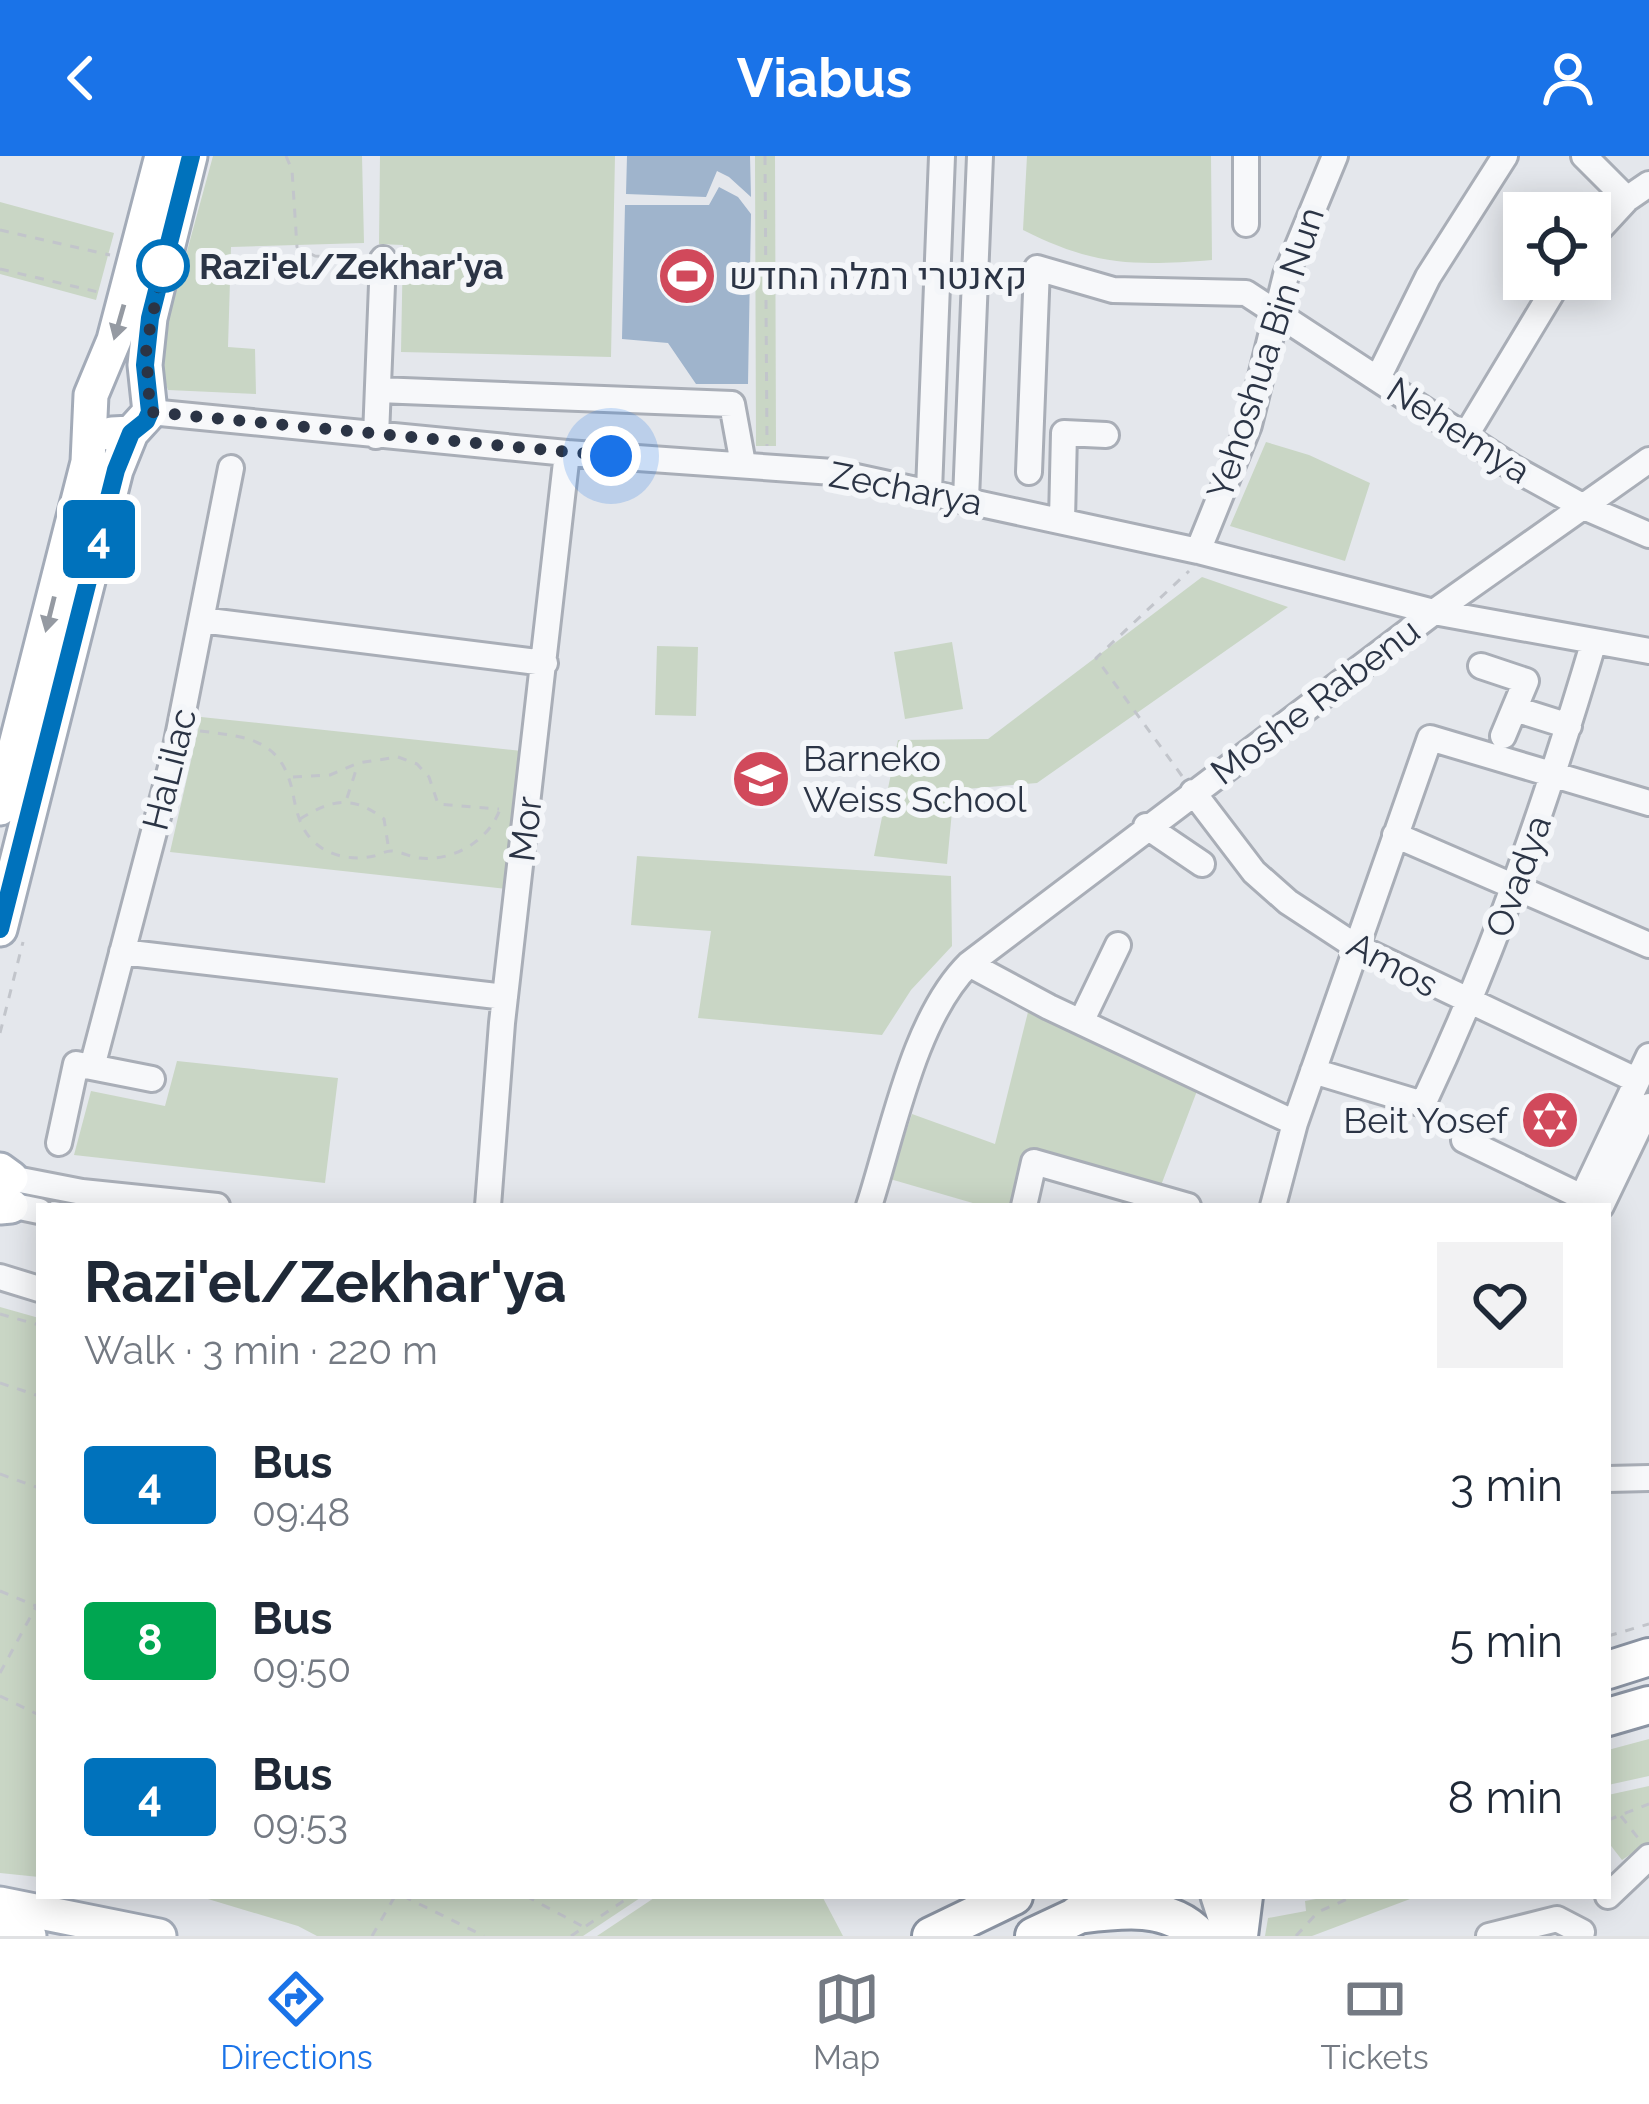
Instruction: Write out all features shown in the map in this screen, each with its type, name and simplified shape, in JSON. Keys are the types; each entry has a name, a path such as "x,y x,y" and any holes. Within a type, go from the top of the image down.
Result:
{"highway":[{"path":"1611,1669 1649,1658"},
{"path":"1611,1716 1649,1706"},
{"path":"931,1936 1008,1899"},
{"path":"1034,1936 1112,1899"},
{"path":"1235,1936 1243,1899"},
{"path":"1077,1915 1154,1912 1181,1922 1199,1936"}],"main road":[{"path":"0,808 88,462 94,402 162,156"},
{"path":"0,929 116,470 143,412 150,318 190,156"},
{"path":"122,374 141,383 143,412 105,431 94,402 102,380 122,374"},
{"path":"1184,1899 1199,1936"},
{"path":"1219,1899 1235,1936"},
{"path":"0,1904 159,1936"},
{"path":"0,1932 29,1936"}],"street":[{"path":"929,491 942,156"},
{"path":"967,499 980,156"},
{"path":"1246,156 1246,224"},
{"path":"1379,376 1429,277 1505,156"},
{"path":"1584,156 1628,199"},
{"name":"Yehoshua Bin Nun","path":"1203,553 1249,425 1286,275 1328,158"},
{"path":"1611,217 1649,184"},
{"path":"376,436 382,259"},
{"name":"Nehemya","path":"1029,472 1037,268 1113,290 1246,293 1515,469 1584,507 1649,535"},
{"path":"1466,435 1547,300"},
{"path":"936,307 974,307"},
{"path":"378,390 732,404 755,465"},
{"name":"Zecharya","path":"143,412 567,453 833,472 1203,553 1434,612 1649,651"},
{"path":"1061,520 1064,433 1106,435"},
{"name":"Mor","path":"488,1203 505,997 567,453"},
{"name":"Moshe Rabenu","path":"869,1199 928,1023 945,988 1192,792 1649,460"},
{"name":"HaLilac","path":"59,1143 76,1064 92,1067 180,728 230,468"},
{"path":"201,620 545,663"},
{"name":"Ovadya","path":"1312,1071 1424,1105 1516,890 1594,641"},
{"path":"1480,667 1526,681 1503,736"},
{"path":"1515,709 1569,726"},
{"path":"1274,1203 1312,1071 1430,738 1649,803"},
{"name":"Amos","path":"1192,792 1253,872 1288,902 1355,946 1636,1080"},
{"path":"1147,826 1202,864"},
{"path":"1395,835 1649,945"},
{"path":"1081,1022 1118,945"},
{"path":"122,952 505,997"},
{"path":"978,958 1081,1022 1295,1123"},
{"path":"1464,1140 1587,1203 1640,1118 1636,1080 1649,1055"},
{"path":"92,1067 152,1079"},
{"path":"1025,1203 1034,1162 1178,1203"},
{"path":"9,1193 82,1192 188,1203"},
{"path":"0,1277 36,1288"},
{"path":"1611,1479 1649,1478"},
{"path":"1611,1893 1649,1854"},
{"path":"1490,1936 1557,1919 1580,1934 1606,1899"}],"path":[{"path":"286,156 292,170 297,247 315,256 382,259"},
{"path":"755,465 765,156"},
{"path":"0,230 136,260"},
{"path":"0,269 126,298"},
{"path":"1192,792 1096,658 1203,553"},
{"path":"180,728 256,741 272,750 291,777 298,819 311,839 331,854 354,858 389,850 418,858 445,858 495,824 500,809"},
{"path":"291,777 330,776 358,763 398,757 417,764 429,777 438,804 527,814"},
{"path":"346,800 358,763"},
{"path":"298,819 322,805 346,800 368,807 384,819 389,850"},
{"path":"0,1314 36,1324"},
{"path":"0,1383 36,1395"},
{"path":"0,1474 36,1487"},
{"path":"0,1591 36,1603"},
{"path":"0,1673 36,1608"},
{"path":"1611,1635 1649,1624"},
{"path":"0,1696 36,1714"},
{"path":"1611,1819 1649,1804"},
{"path":"1621,1816 1649,1854"},
{"path":"372,1936 393,1899"},
{"path":"409,1899 484,1936"},
{"path":"532,1899 585,1927"},
{"path":"571,1936 627,1899"},
{"path":"1296,1936 1318,1912 1347,1899"}],"green space":[{"path":"213,156 362,156 364,243 231,247 228,347 255,349 256,394 168,390 161,370 162,343"},
{"path":"380,156 615,156 611,357 401,352 403,245 379,244"},
{"path":"755,156 775,156 776,446 756,446"},
{"path":"1027,156 1211,156 1212,260 1115,261 1072,251 1023,230"},
{"path":"0,202 114,233 96,300 0,274"},
{"path":"1266,442 1309,455 1370,483 1345,561 1230,526"},
{"path":"1202,577 1288,607 1037,783 954,790 947,864 874,856 898,740 988,739"},
{"path":"952,642 963,709 905,719 894,652"},
{"path":"657,646 698,647 696,716 655,715"},
{"path":"201,717 522,751 507,889 170,852"},
{"path":"637,856 951,876 952,946 911,990 882,1035 698,1018 711,931 631,925"},
{"path":"1028,1012 1197,1091 1160,1188 1030,1152 1018,1203 973,1203 890,1179 912,1114 995,1144"},
{"path":"177,1061 338,1078 325,1183 74,1155 91,1091 165,1106"},
{"path":"0,1307 36,1317 36,1877 0,1873"},
{"path":"1649,1739 1649,1776 1611,1784 1611,1749"},
{"path":"1649,1786 1649,1842 1622,1860 1611,1846 1611,1794"},
{"path":"208,1899 638,1899 583,1936 317,1936"},
{"path":"652,1899 824,1899 843,1936 597,1936"},
{"path":"1410,1899 1312,1936 1265,1936 1268,1918 1306,1911 1305,1901"}],"water":[{"path":"627,156 750,156 751,197 717,171 706,197 626,194"},
{"name":"קאנטרי רמלה החדש","path":"719,187 738,197 751,214 748,384 696,384 668,343 622,339 625,205 709,205"}],"bus line":[{"name":"4","path":"0,929 116,470 131,433 150,412 145,365 150,318 191,156"}],"place":[{"name":"Razi'el/Zekhar'ya","path":"163,266"},
{"name":"קאנטרי רמלה החדש","path":"687,276"},
{"name":"Barneko Weiss School","path":"761,779"},
{"name":"Beit Yosef","path":"1550,1120"}],"route":[{"path":"163,266 146,347 150,412 611,456"}]}
